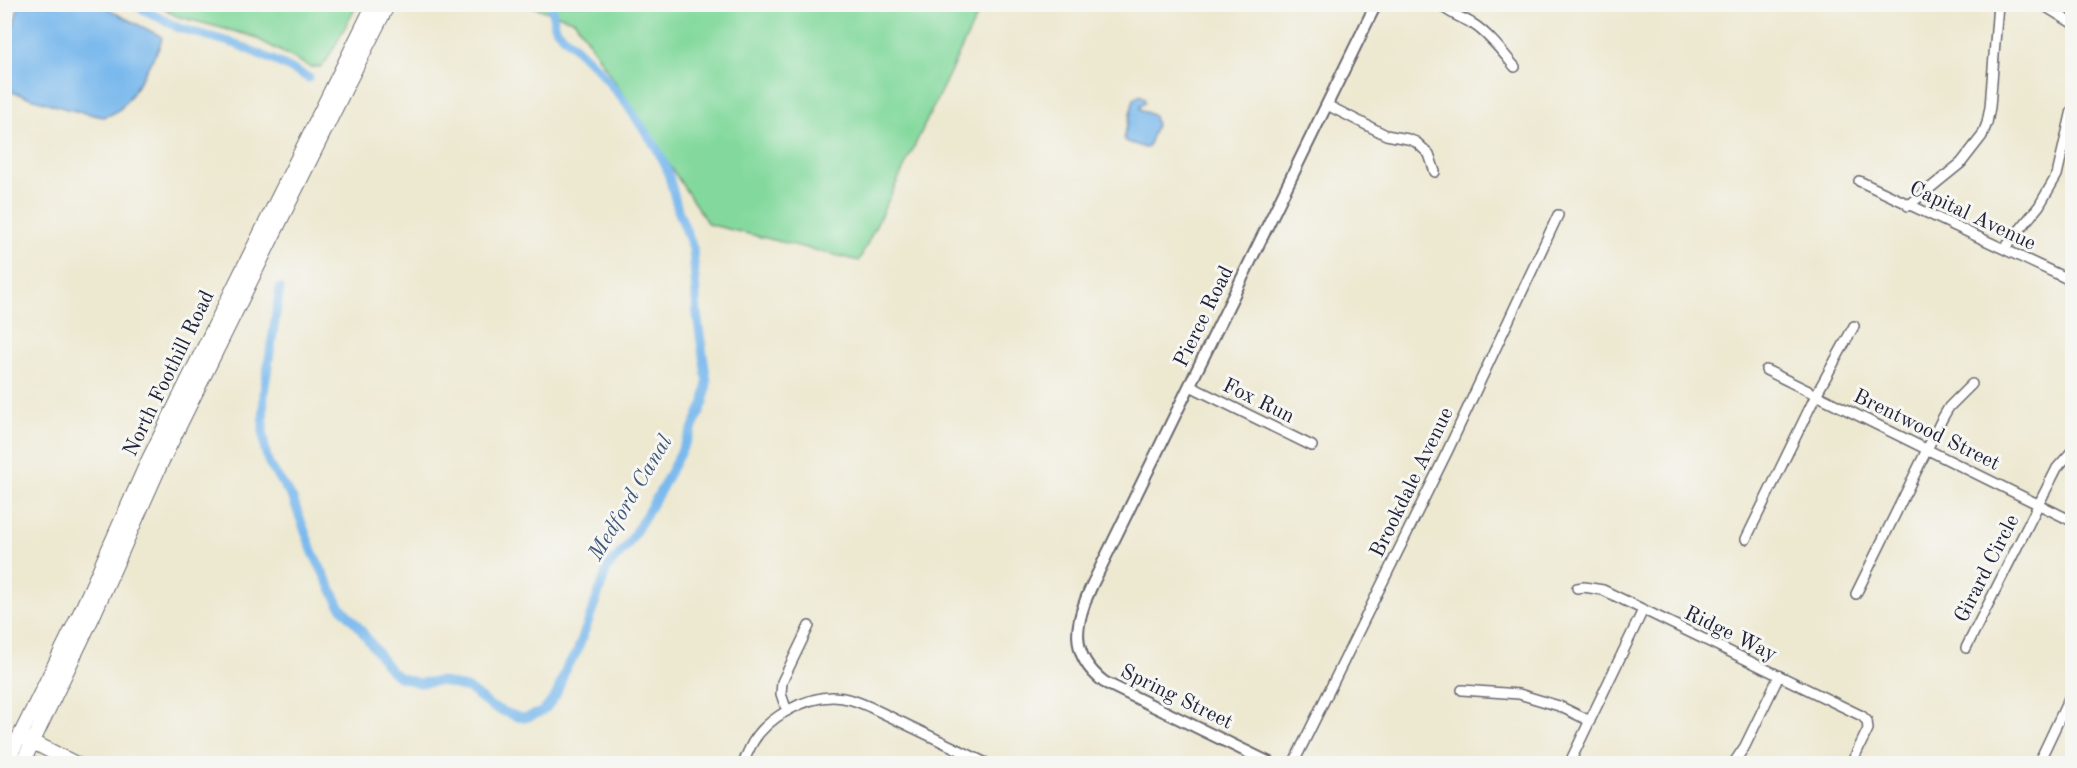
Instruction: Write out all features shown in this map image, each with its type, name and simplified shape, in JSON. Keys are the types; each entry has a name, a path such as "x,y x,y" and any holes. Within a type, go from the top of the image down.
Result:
{"main road":[{"name":"North Foothill Road","path":"22,764 26,739 148,461 374,4"},
{"name":"North Foothill Road","path":"6,764 26,739 93,616 161,463 388,4"},
{"path":"26,739 76,764"}],"street":[{"name":"Pierce Road","path":"1079,648 1078,622 1087,596 1376,4"},
{"path":"1440,4 1451,14 1487,34 1515,67"},
{"path":"1908,206 1961,163 1982,136 1990,106 1998,4"},
{"path":"2042,4 2073,23"},
{"path":"1327,105 1386,135 1416,142 1429,154 1435,172"},
{"path":"2004,249 2039,206 2056,175 2073,110"},
{"name":"Capital Avenue","path":"1859,182 2073,281"},
{"name":"Brookdale Avenue","path":"1293,764 1448,450 1558,215"},
{"path":"1746,539 1816,395 1854,326"},
{"name":"Brentwood Street","path":"1766,370 2073,520"},
{"path":"1856,594 1949,407 1972,384"},
{"name":"Fox Run","path":"1190,386 1312,446"},
{"name":"Girard Circle","path":"1965,648 2056,468 2073,451"},
{"name":"Ridge Way","path":"1577,588 1594,587 1603,590 1862,716 1868,721 1868,729 1851,764"},
{"path":"1569,764 1643,610"},
{"path":"787,711 781,694 782,682 808,626"},
{"name":"Spring Street","path":"1079,648 1088,666 1104,682 1272,764"},
{"path":"1733,764 1745,746 1779,676"},
{"path":"1462,690 1519,694 1559,706 1590,721"},
{"path":"2039,763 2073,692"},
{"path":"743,764 760,733 787,711 820,698 834,697 851,699 988,764"}],"green space":[{"path":"159,5 357,5 327,60 321,67 310,67 252,36 176,16"},
{"path":"528,5 980,5 981,8 859,261 708,224 575,21"}],"water":[{"path":"19,5 104,5 162,38 159,48 132,94 121,108 103,117 67,109 5,90 5,57"},
{"path":"1140,95 1144,98 1145,103 1140,105 1140,109 1154,116 1156,125 1148,147 1145,148 1125,141 1124,137 1134,99"}],"waterway":[{"name":"Medford Canal","path":"133,4 179,28 236,44 309,78"},
{"name":"Medford Canal","path":"280,288 264,392 265,450 269,464 293,499 313,553 340,606 358,626 391,671 399,677 419,683 441,681 469,689 492,707 518,717 525,718 541,712 556,695 567,666 577,652 608,567 627,546 662,488 691,432 704,402 707,382 697,315 693,248 678,210 667,169 656,147 625,102 599,70 557,30 552,4"}]}
